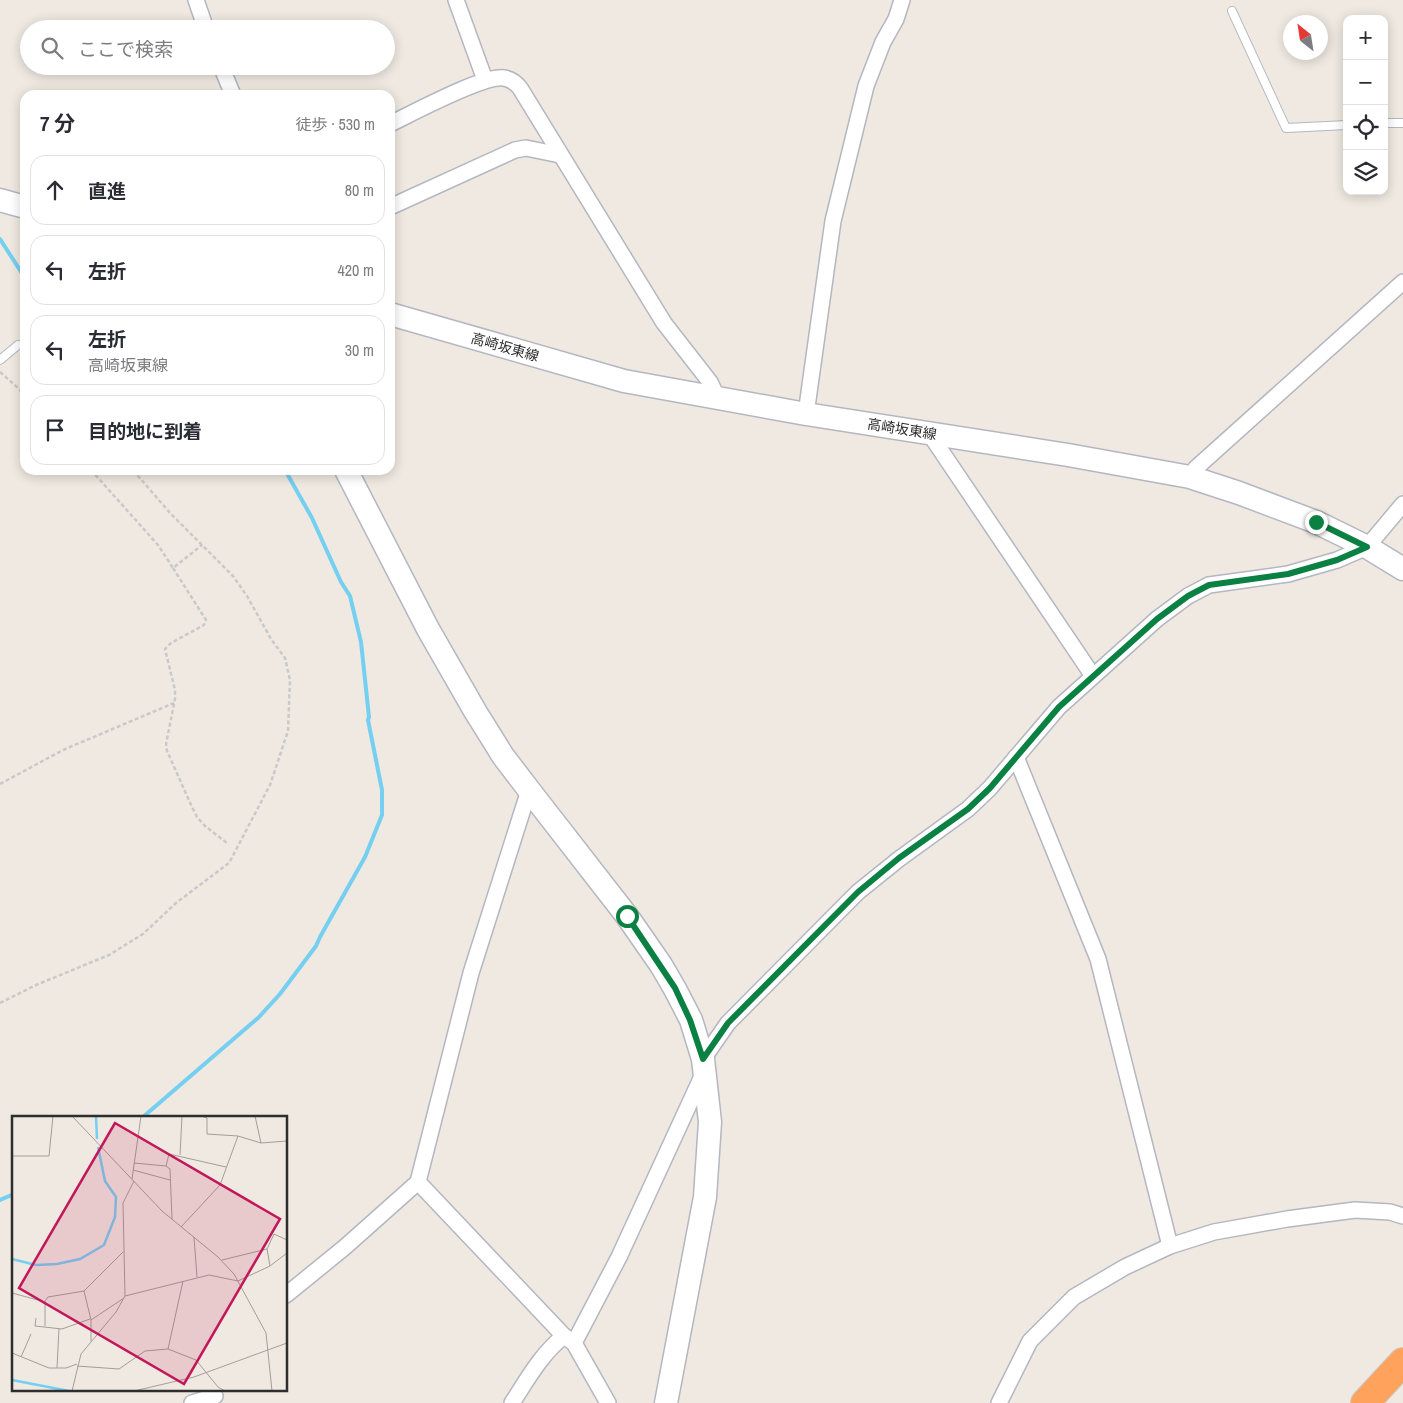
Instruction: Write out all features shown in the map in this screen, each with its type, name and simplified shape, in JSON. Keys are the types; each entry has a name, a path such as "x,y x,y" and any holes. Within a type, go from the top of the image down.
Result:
{"highway":[{"path":"1365,1403 1403,1362"}],"main road":[{"path":"0,200 20,206"},
{"name":"高崎坂東線","path":"395,315 624,381 806,414 1068,455 1190,477 1279,507 1316,522 1367,547 1403,569"},
{"path":"349,475 420,613 475,711 529,790 627,916 675,988 690,1020 704,1064 710,1122 705,1197 666,1403"}],"street":[{"path":"196,0 203,20"},
{"path":"456,0 485,80"},
{"path":"806,414 833,221 866,86 883,42 896,19 902,0"},
{"path":"224,75 230,90"},
{"path":"395,122 485,80 506,78 520,88 664,323 710,382 718,399"},
{"path":"395,206 515,150 533,148 560,155"},
{"path":"1190,477 1196,468 1403,282"},
{"path":"929,433 1093,676"},
{"path":"512,1403 543,1357 569,1340 619,1257 704,1064 728,1023 858,892 899,858 968,809 990,788 1059,707 1157,619 1188,596 1209,585 1288,574 1337,560 1367,547 1403,504"},
{"path":"1016,757 1098,959 1170,1246"},
{"path":"288,1294 418,1182 471,974 529,790"},
{"path":"418,1182 569,1340 608,1403"},
{"path":"998,1403 1030,1341 1074,1297 1125,1267 1170,1246 1214,1232 1307,1216 1356,1210 1390,1212 1403,1216"},
{"path":"192,1403 215,1396"}],"lane":[{"path":"1232,12 1286,128 1343,125"},
{"path":"1388,123 1403,123"},
{"path":"0,360 18,346"}],"path":[{"path":"0,372 20,390"},
{"path":"95,475 158,545 206,620 204,626 171,643 165,649 175,690 166,744 167,751 197,816 205,826 227,843"},
{"path":"0,1003 36,985 109,955 143,934 176,903 229,863 270,785 288,731 290,688 285,658 271,639 234,576 170,513 136,475"},
{"path":"173,568 202,545"},
{"path":"0,784 71,746 174,703"}],"waterway":[{"path":"0,239 20,270"},
{"path":"144,1116 258,1018 280,994 316,946 365,857 382,815 382,790 368,720 361,642 350,596 341,582 312,518 288,475"},
{"path":"0,1200 12,1195"}],"route":[{"path":"627,916 675,988 690,1020 703,1059 728,1023 858,892 899,858 968,809 990,788 1059,707 1157,619 1188,596 1209,585 1288,574 1337,560 1367,547 1316,522"}]}
